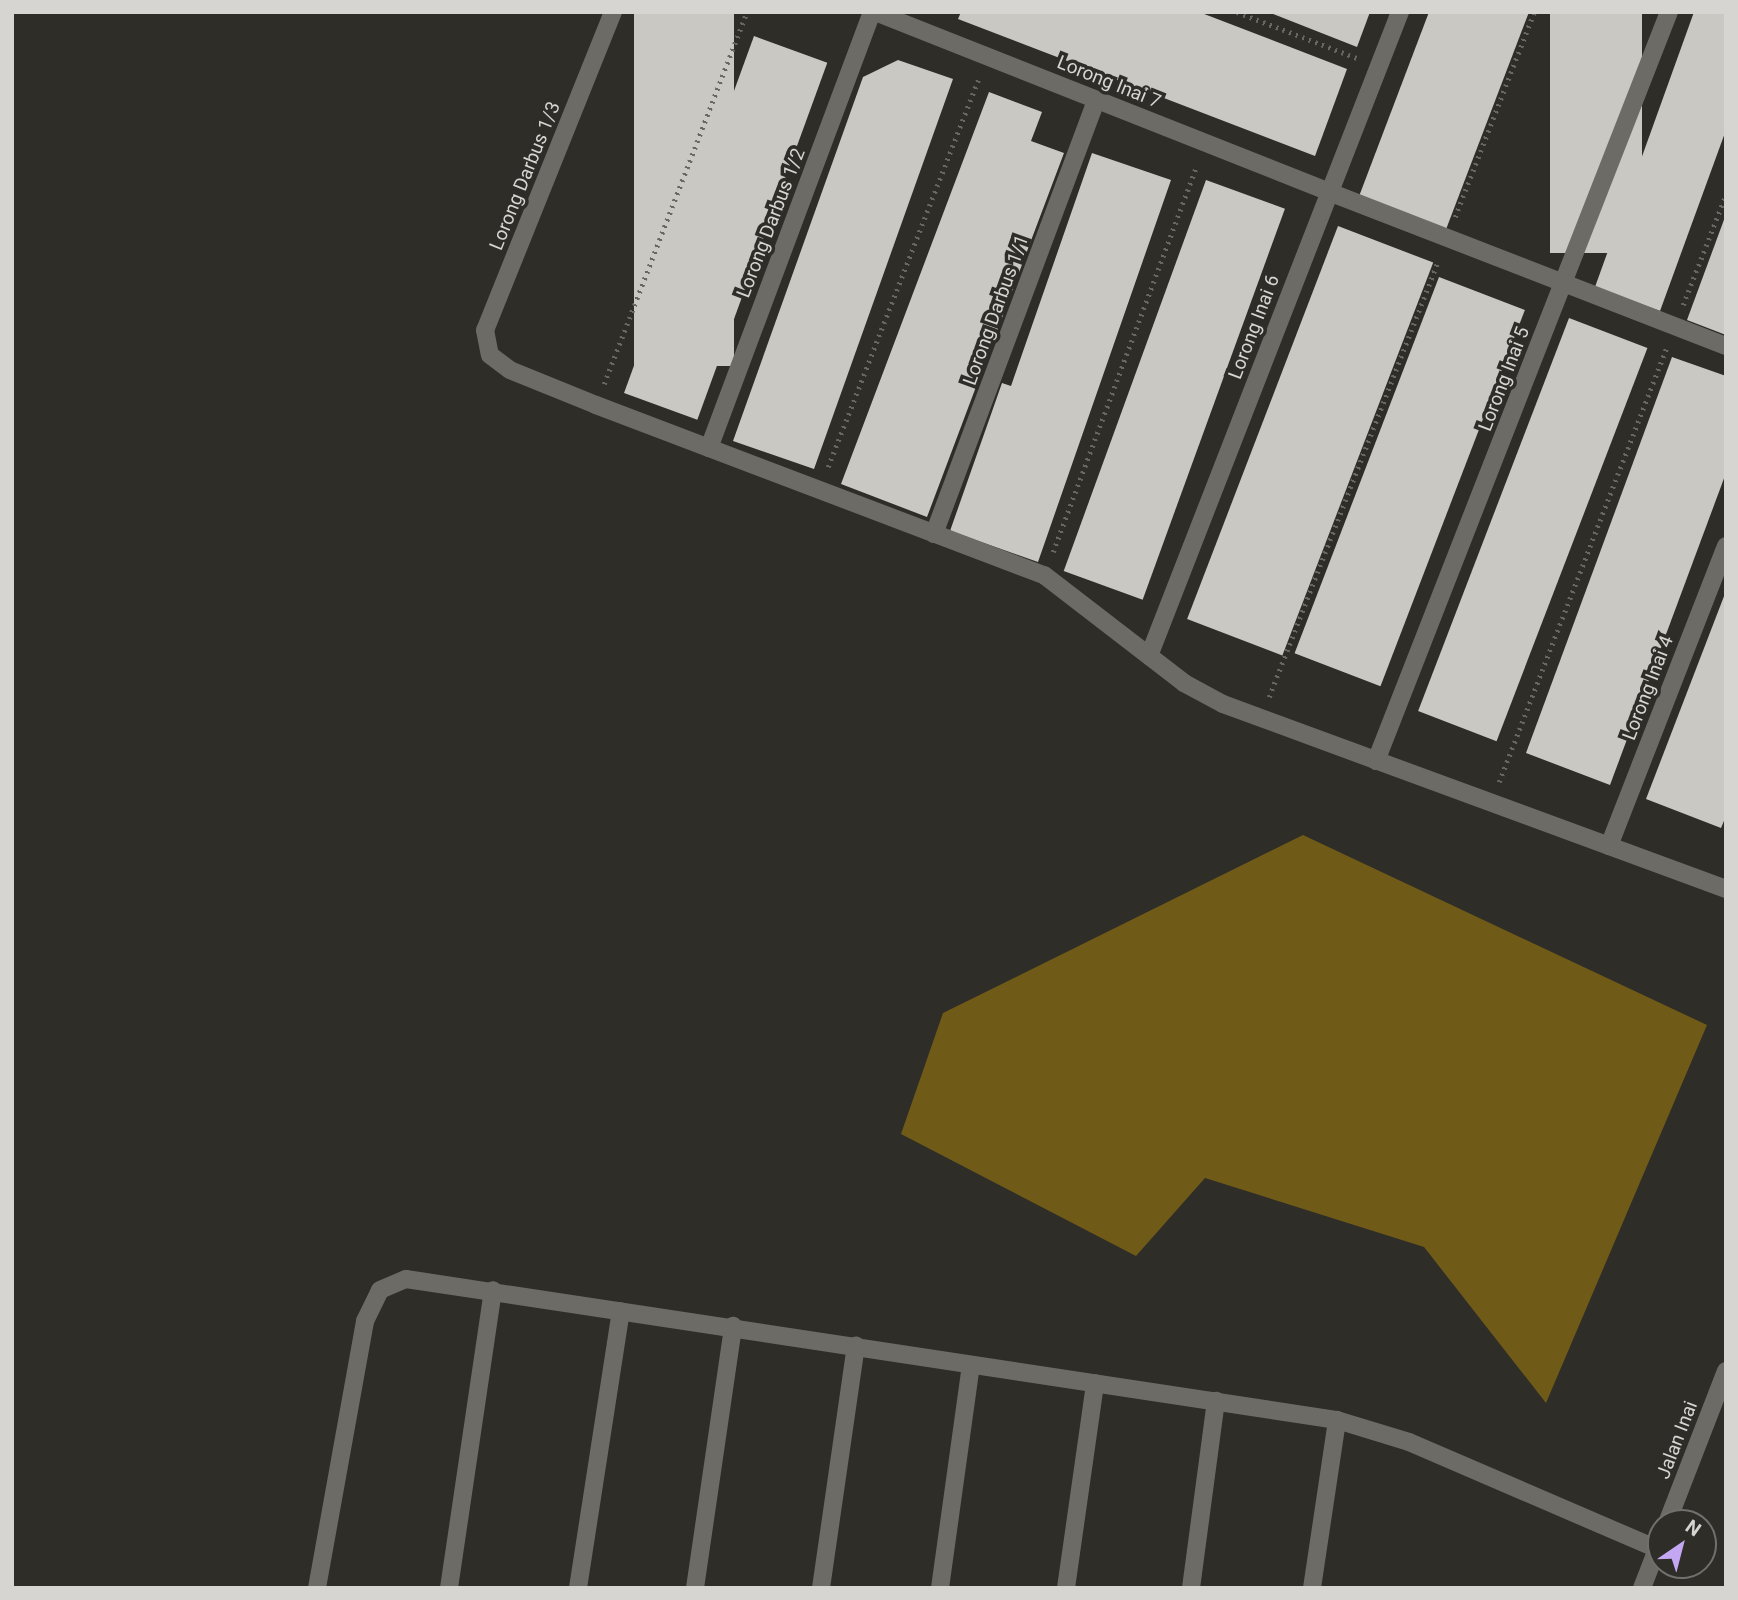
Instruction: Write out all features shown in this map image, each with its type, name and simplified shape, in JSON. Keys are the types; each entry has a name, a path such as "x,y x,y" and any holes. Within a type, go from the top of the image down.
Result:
{"street":[{"name":"Lorong Darbus 1/3","path":"596,405 510,370 490,355 485,330 613,12"},
{"name":"Lorong Inai 7","path":"874,12 1726,346"},
{"name":"Lorong Darbus 1/2","path":"709,448 874,12"},
{"name":"Lorong Inai 6","path":"1149,656 1400,12"},
{"name":"Lorong Inai 5","path":"1376,761 1669,12"},
{"name":"Lorong Darbus 1/1","path":"934,534 1097,100"},
{"path":"596,405 1044,575 1201,694 1726,889"},
{"name":"Lorong Inai 4","path":"1609,846 1726,545"},
{"path":"317,1588 365,1321 372,1302 386,1286 406,1279 733,1326 971,1366 1337,1420 1409,1442 1647,1539"},
{"path":"449,1588 493,1290"},
{"path":"578,1588 621,1311"},
{"path":"695,1588 733,1326"},
{"path":"821,1588 856,1346"},
{"path":"940,1588 971,1366"},
{"name":"Jalan Inai","path":"1672,1509 1726,1371"},
{"path":"1066,1588 1095,1384"},
{"path":"1191,1588 1216,1401"},
{"path":"1312,1588 1337,1420"}],"path":[{"path":"596,405 747,12"},
{"path":"1237,12 1380,66"},
{"path":"1261,717 1534,12"},
{"path":"819,491 987,57"},
{"path":"1044,575 1205,143"},
{"path":"1491,803 1726,194"}],"shaded area":[{"path":"1303,835 1707,1025 1546,1403 1424,1247 1205,1178 1136,1256 901,1134 943,1013"}],"building":[{"path":"634,12 734,12 734,366 634,366"},
{"path":"961,12 1199,12 1347,69 1315,156 958,19"},
{"path":"1268,12 1370,12 1357,47"},
{"path":"1429,12 1529,12 1445,232 1358,199"},
{"path":"1550,12 1642,12 1642,253 1550,253"},
{"path":"1694,12 1726,12 1726,130 1660,311 1595,287"},
{"path":"754,36 827,63 697,420 624,393"},
{"path":"898,60 953,79 814,469 733,441 863,77"},
{"path":"989,92 1042,112 1031,141 1064,153 927,517 841,484"},
{"path":"1092,153 1171,180 1038,562 950,531 1002,383 1011,386"},
{"path":"1206,180 1285,209 1143,600 1064,571"},
{"path":"1726,217 1726,335 1687,320"},
{"path":"1338,226 1433,263 1282,656 1187,619"},
{"path":"1439,277 1525,310 1380,686 1295,653"},
{"path":"1569,318 1647,348 1497,741 1418,711"},
{"path":"1672,357 1726,376 1726,473 1610,785 1526,753"},
{"path":"1726,591 1726,816 1721,828 1646,799"}]}
